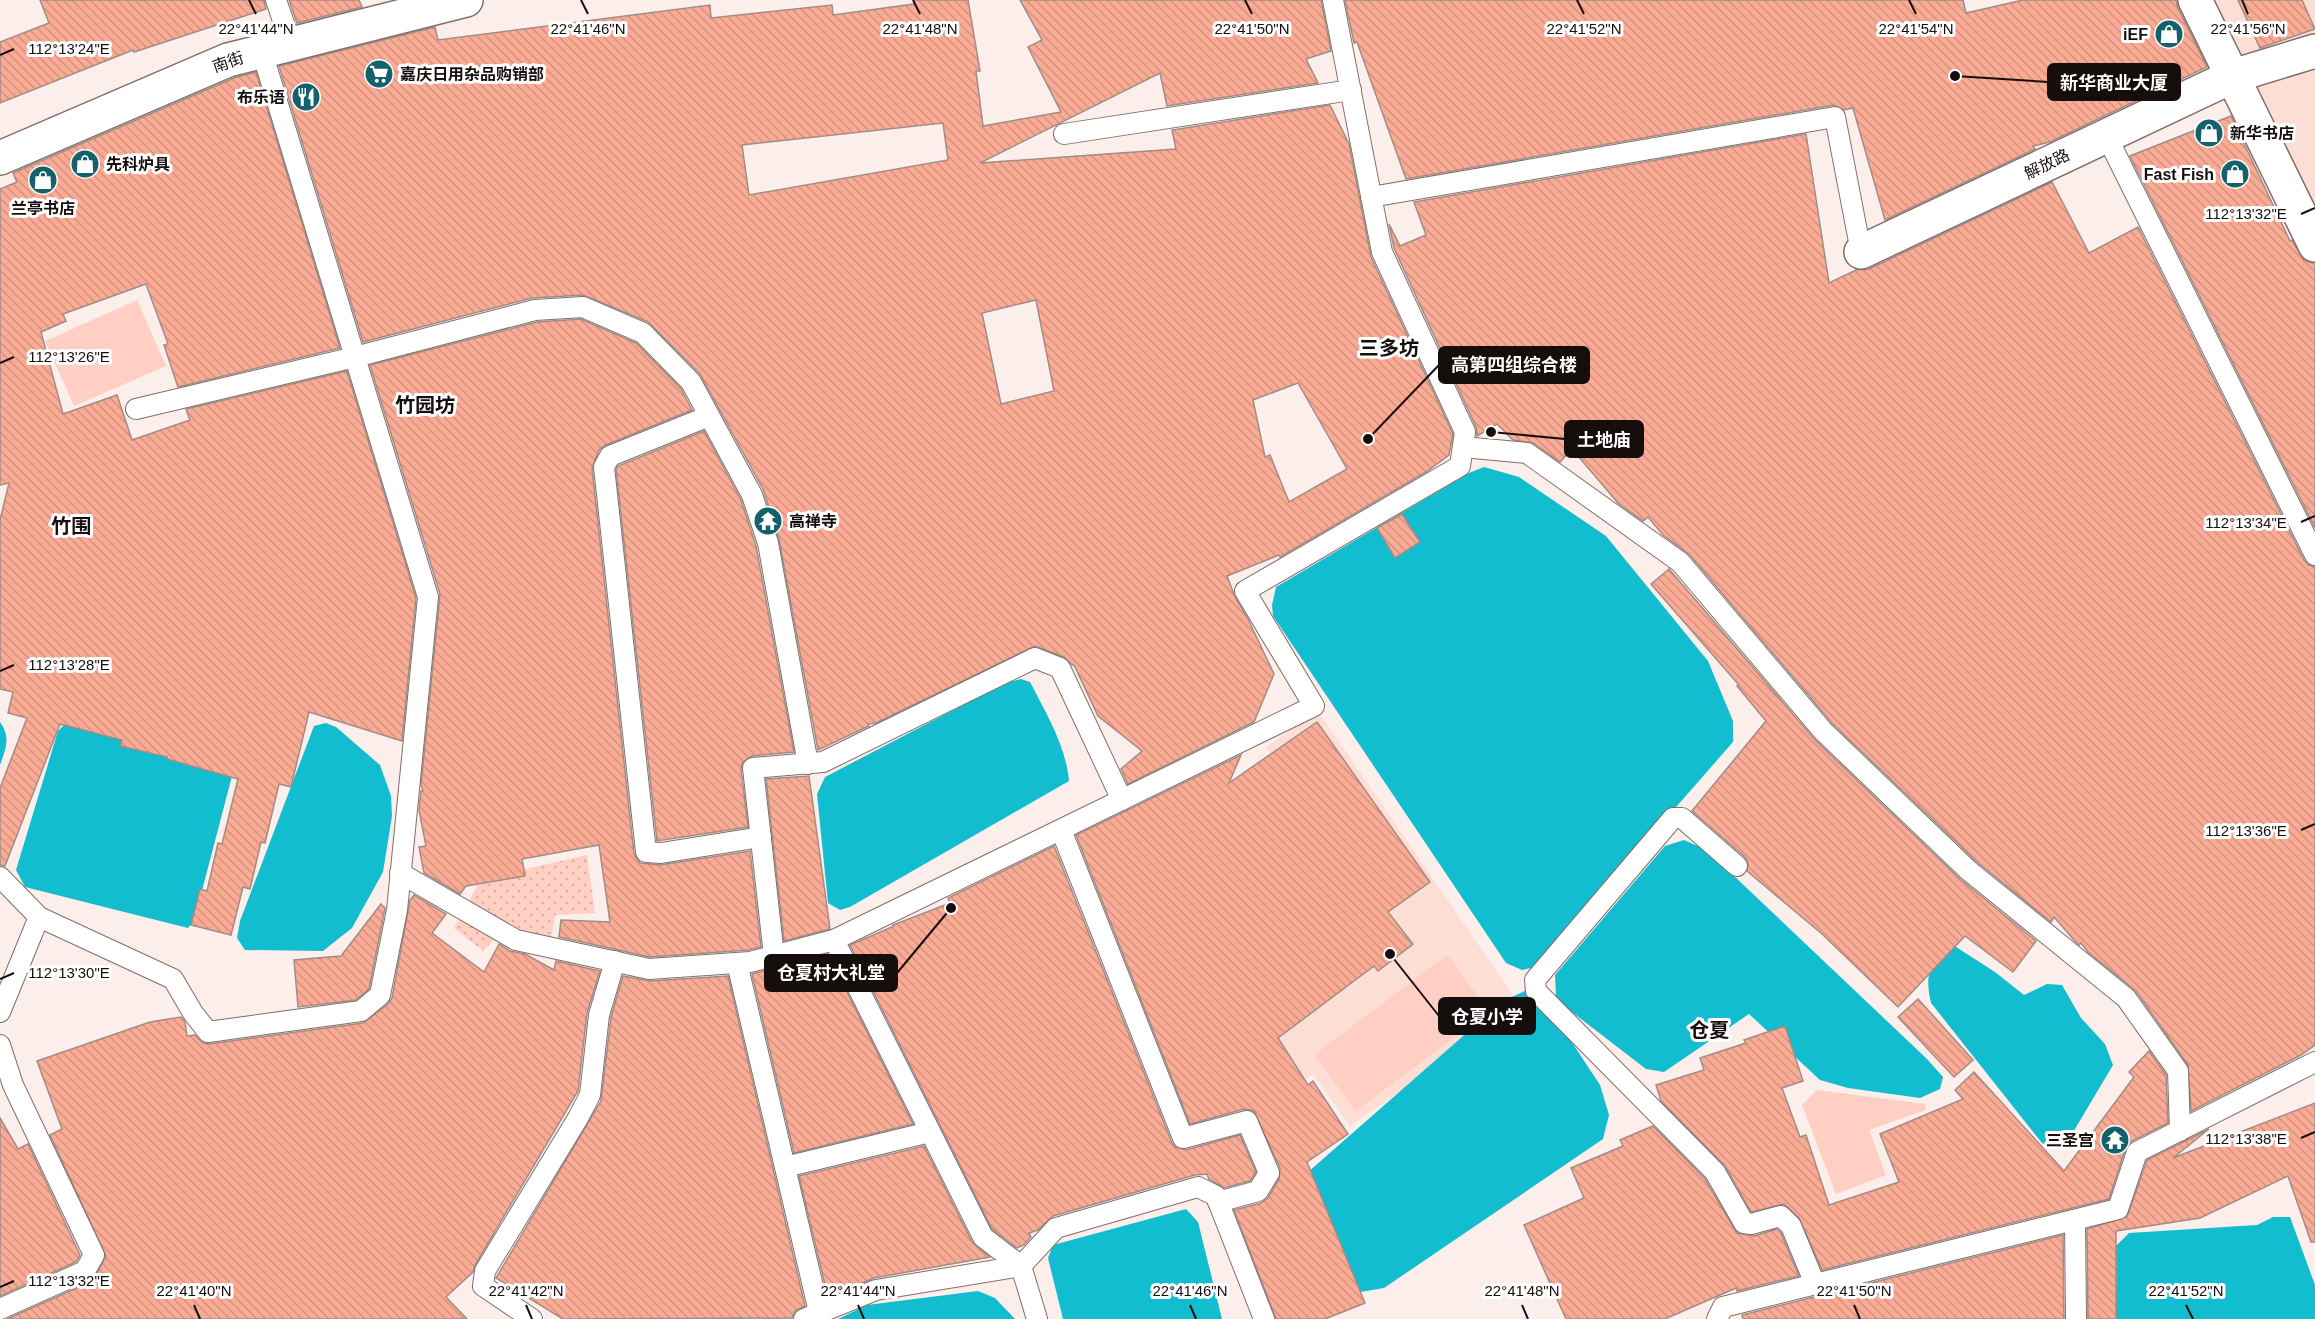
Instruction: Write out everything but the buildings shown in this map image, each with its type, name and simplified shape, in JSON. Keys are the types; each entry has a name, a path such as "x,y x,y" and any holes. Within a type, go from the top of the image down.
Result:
{"street":[{"name":"南街","path":"0,158 228,60 466,0"},
{"path":"2195,0 2315,245"},
{"name":"解放路","path":"1861,252 2233,76 2315,51"}],"lane":[{"path":"0,877 39,917 173,980 208,1032 362,1011 380,995 397,910 428,597 355,357 276,48 276,0"},
{"path":"400,873 516,940 649,969 737,963 834,940 1314,706 1245,591 1460,466 1466,432 1382,252 1333,0"},
{"path":"1064,134 1351,90"},
{"path":"1371,197 1836,117 1861,252"},
{"path":"2106,135 2315,555"},
{"path":"136,409 355,357 535,310 583,307 643,333 691,382 752,495 768,543 808,764"},
{"path":"709,416 610,456 604,467 646,852 661,853 761,837"},
{"path":"1463,447 1527,453 1680,562 1823,731 1968,870 2126,998 2178,1071 2180,1131"},
{"path":"774,956 753,768 823,762 1035,658 1060,668 1122,800"},
{"path":"1737,866 1682,818 1673,818 1535,980 1536,991 1715,1172 1744,1223 1751,1224 1781,1216 1785,1219 1791,1226 1815,1284"},
{"path":"1061,830 1183,1138 1247,1121 1269,1173 1258,1191 1218,1202"},
{"path":"0,1012 39,917"},
{"path":"834,940 983,1237 1021,1266 1037,1319"},
{"path":"532,1319 483,1286 485,1271 590,1095 599,1015 615,961"},
{"path":"737,963 785,1167 812,1316 876,1290 1021,1266 1056,1228 1198,1187 1216,1196 1264,1319"},
{"path":"0,1045 13,1085 93,1255 85,1271 0,1309"},
{"path":"1717,1319 1723,1307 2118,1209 2137,1152 2315,1062"},
{"path":"785,1167 930,1132"},
{"path":"2075,1220 2076,1319"}],"shaded area":[{"path":"2195,0 2315,0 2315,245"},
{"path":"137,300 166,366 74,406 45,341"},
{"path":"1318,711 1521,1007 1350,1126 1313,1074 1280,1097 1218,1007 1371,900 1266,747"},
{"path":"587,855 595,913 555,915 548,957 498,935 483,951 454,928 481,879"},
{"path":"1447,955 1489,1011 1356,1111 1314,1055"},
{"path":"1817,1090 1925,1104 1926,1110 1869,1130 1886,1175 1836,1194 1802,1105"}],"water":[{"path":"1484,467 1519,477 1606,536 1708,661 1733,721 1733,742 1536,967 1522,970 1506,963 1273,616 1272,605 1276,587 1469,473"},
{"path":"1021,679 1030,682 1054,730 1064,755 1069,781 850,907 840,910 828,903 817,794 825,777 1005,683"},
{"path":"85,720 232,776 194,921 188,928 25,887 16,870 58,731 65,724"},
{"path":"0,722 5,733 6,748 0,765"},
{"path":"326,723 336,727 380,765 391,796 392,816 383,872 352,928 323,951 245,950 237,938 240,921 314,726"},
{"path":"1684,840 1714,857 1927,1059 1943,1077 1940,1089 1920,1098 1848,1088 1820,1080 1749,1014 1664,1072 1646,1069 1556,998 1555,975 1665,846"},
{"path":"1953,945 1995,972 2024,995 2047,984 2062,985 2081,1018 2105,1044 2113,1065 2069,1139 2053,1149 2042,1143 1931,1003 1928,984 1931,970"},
{"path":"1527,990 1550,1009 1600,1085 1609,1115 1603,1139 1384,1288 1360,1292 1307,1195 1307,1173 1503,1001"},
{"path":"1186,1209 1198,1222 1222,1319 1063,1319 1048,1258 1053,1245"},
{"path":"2273,1217 2290,1217 2315,1285 2315,1319 2111,1319 2115,1247 2129,1233 2257,1225"},
{"path":"978,1291 995,1298 1015,1319 838,1319 867,1305"}],"place":[{"name":"iEF","path":"2169,34"},
{"name":"嘉庆日用杂品购销部","path":"379,74"},
{"name":"新华商业大厦","path":"1955,76"},
{"name":"布乐语","path":"306,97"},
{"name":"新华书店","path":"2209,133"},
{"name":"先科炉具","path":"85,164"},
{"name":"Fast Fish","path":"2235,174"},
{"name":"兰亭书店","path":"43,180"},
{"name":"土地庙","path":"1491,432"},
{"name":"高第四组综合楼","path":"1368,439"},
{"name":"高禅寺","path":"768,521"},
{"name":"仓夏村大礼堂","path":"951,908"},
{"name":"仓夏小学","path":"1390,954"},
{"name":"三圣宫","path":"2115,1140"}],"district":[{"name":"三多坊","path":"1389,348"},
{"name":"竹园坊","path":"425,405"},
{"name":"竹围","path":"71,526"},
{"name":"仓夏","path":"1709,1030"}]}
